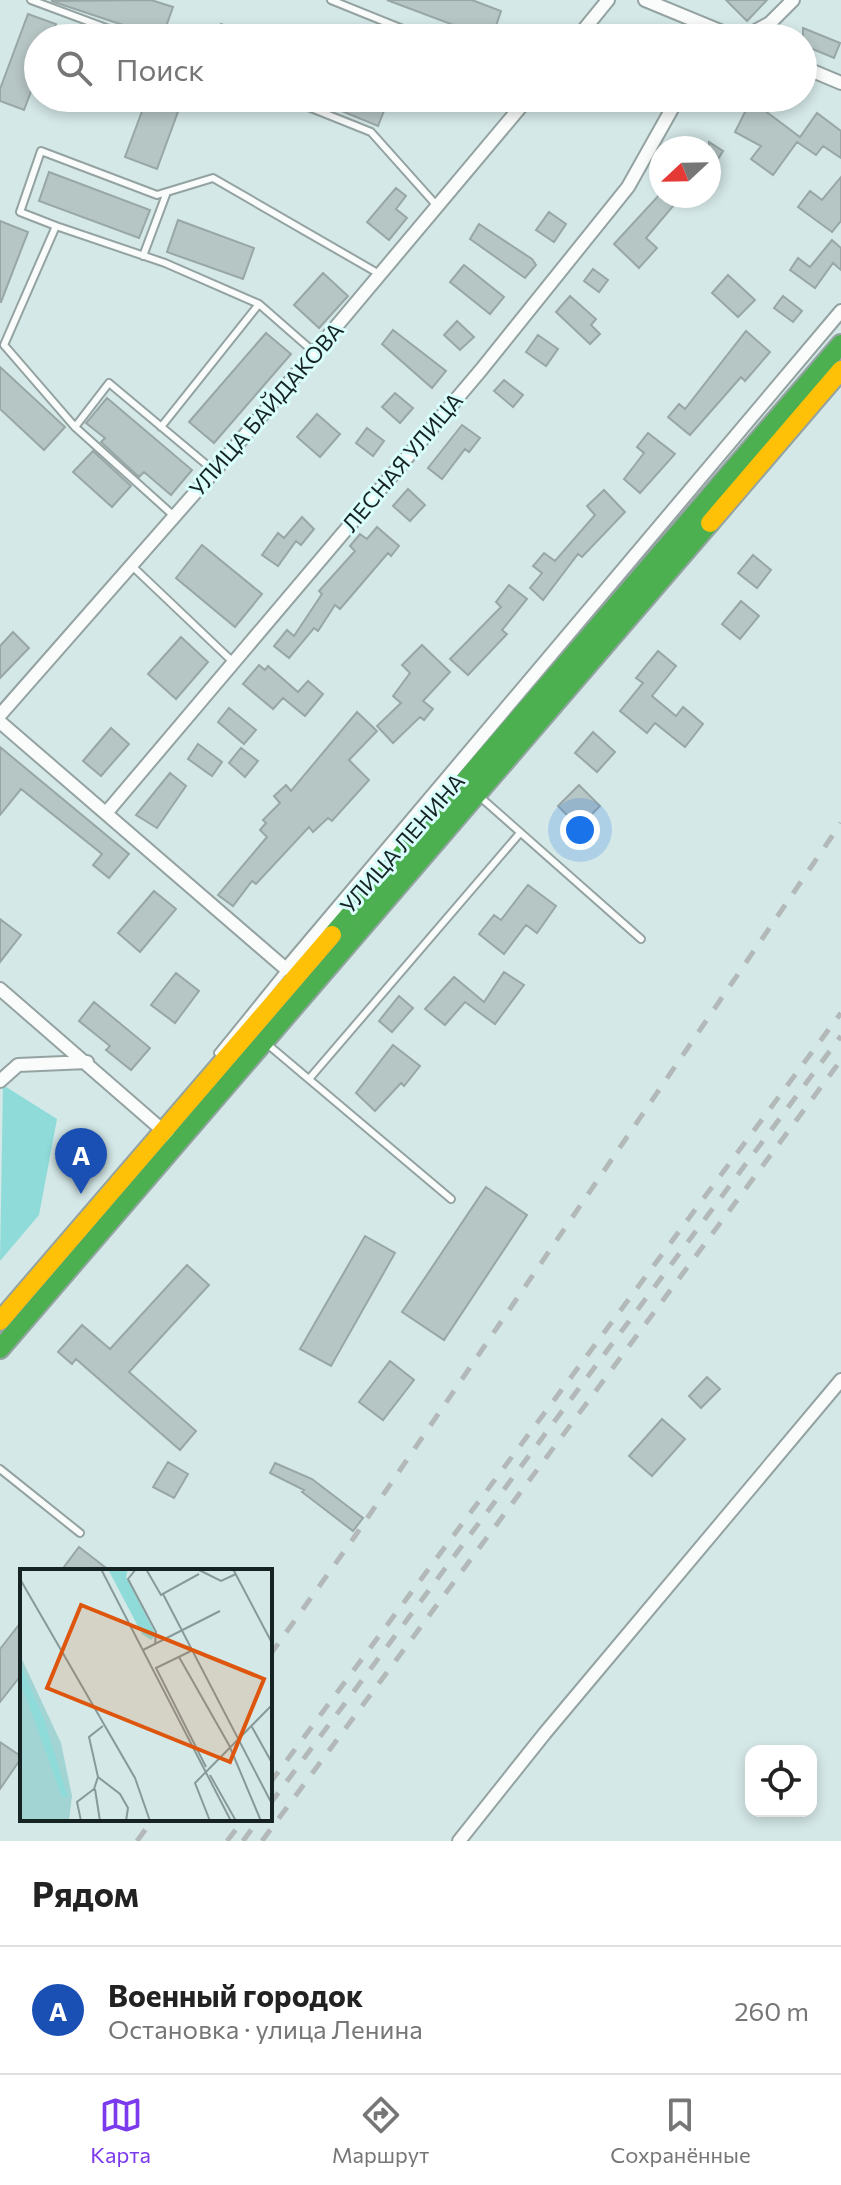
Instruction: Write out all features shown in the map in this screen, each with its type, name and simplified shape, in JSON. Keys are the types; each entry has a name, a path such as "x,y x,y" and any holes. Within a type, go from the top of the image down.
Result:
{"main road":[{"name":"УЛИЦА ЛЕНИНА","path":"470,788 841,344"},
{"name":"УЛИЦА ЛЕНИНА","path":"0,1321 170,1136 470,788 841,370"},
{"name":"УЛИЦА ЛЕНИНА","path":"0,1349 170,1136"}],"street":[{"path":"588,24 608,0"},
{"path":"645,0 704,24"},
{"path":"768,24 793,0"},
{"path":"817,73 841,83"},
{"name":"УЛИЦА БАЙДАКОВА","path":"0,715 214,471 516,112"},
{"name":"ЛЕСНАЯ УЛИЦА","path":"107,812 481,370 628,187 670,112"},
{"name":"УЛИЦА ЛЕНИНА","path":"286,969 841,311"},
{"path":"0,722 286,969"},
{"path":"0,989 170,1136"},
{"path":"0,1081 18,1065 87,1062"},
{"path":"459,1841 545,1733 841,1380"}],"lane":[{"path":"31,0 95,24"},
{"path":"331,0 390,24"},
{"path":"321,112 371,132 438,207"},
{"path":"315,353 259,304 143,256 20,212 41,151 157,195 213,178 381,275"},
{"path":"143,256 167,192"},
{"path":"56,226 4,345 75,427 174,516"},
{"path":"161,427 259,304"},
{"path":"75,427 109,383 214,471"},
{"path":"131,565 233,662"},
{"path":"470,788 641,939"},
{"path":"309,1079 520,833"},
{"path":"199,1077 286,969"},
{"path":"257,1035 451,1199"},
{"path":"0,1469 80,1533"}],"shaded area":[{"path":"3,1085 57,1119 39,1215 0,1261"}],"building":[{"path":"151,0 173,7 167,24 120,24 51,1"},
{"path":"387,0 472,0 501,11 497,24 451,24"},
{"path":"726,0 767,0 747,21"},
{"path":"28,14 56,24 24,24"},
{"path":"24,25 24,110 0,101 0,89"},
{"path":"817,34 840,43 834,58 817,51"},
{"path":"142,112 178,112 157,169 125,157"},
{"path":"344,112 384,112 378,126"},
{"path":"745,112 767,112 800,137 817,113 841,131 841,158 823,146 816,155 797,142 773,175 751,159 761,146 735,132"},
{"path":"49,172 150,210 139,238 39,201"},
{"path":"841,177 841,221 832,232 798,207 810,191 822,200"},
{"path":"396,188 406,196 396,209 407,218 389,240 367,222"},
{"path":"649,206 671,208 646,238 657,248 639,268 614,244"},
{"path":"549,212 566,224 554,242 536,230"},
{"path":"178,220 254,248 243,279 167,252"},
{"path":"0,221 28,232 1,302 0,302"},
{"path":"479,224 532,259 536,265 525,278 470,239"},
{"path":"832,240 841,248 841,270 833,263 815,288 790,270 798,258 810,267"},
{"path":"464,265 504,297 490,314 450,282"},
{"path":"593,269 608,280 599,292 584,281"},
{"path":"323,273 348,296 319,328 294,305"},
{"path":"728,275 755,300 738,317 712,293"},
{"path":"570,296 596,319 591,325 600,334 590,344 556,312"},
{"path":"783,296 802,311 793,322 774,308"},
{"path":"457,321 474,337 460,350 444,335"},
{"path":"393,330 446,371 432,388 382,344"},
{"path":"746,331 770,352 745,381 741,377 690,435 668,417 679,404 685,409"},
{"path":"266,333 291,354 214,443 189,422"},
{"path":"538,335 558,349 546,366 526,352"},
{"path":"0,367 65,427 44,450 0,409"},
{"path":"504,380 523,395 513,407 494,391"},
{"path":"395,393 413,408 400,423 382,407"},
{"path":"107,398 192,470 171,495 144,472 139,477 101,442 105,438 86,423"},
{"path":"317,414 340,434 320,457 297,437"},
{"path":"462,425 480,438 469,452 465,449 442,479 428,468"},
{"path":"367,428 384,441 373,456 356,443"},
{"path":"648,433 675,454 640,493 624,479 644,453 637,447"},
{"path":"93,451 131,486 112,507 73,472"},
{"path":"408,489 425,505 410,521 393,506"},
{"path":"604,490 625,512 582,557 578,554 543,600 530,588 542,573 533,566 544,553 555,561 595,515 587,506"},
{"path":"302,517 314,529 301,545 296,541 278,566 262,555 278,533 284,538"},
{"path":"377,527 399,546 391,556 388,553 340,609 335,605 318,631 314,628 289,658 274,646 287,630 294,636 322,594 319,591 355,551 350,546 360,534 367,539"},
{"path":"202,545 262,594 235,627 176,578"},
{"path":"753,555 771,570 757,588 738,573"},
{"path":"509,585 527,599 502,630 507,634 468,675 450,659 501,607 496,602"},
{"path":"741,601 759,616 740,639 722,624"},
{"path":"13,632 29,648 0,678 0,646"},
{"path":"181,637 208,662 176,699 148,674"},
{"path":"422,645 450,672 423,701 433,709 424,720 420,717 393,743 377,726 401,703 393,696 410,673 402,665"},
{"path":"658,651 676,666 652,696 676,716 683,707 703,724 685,747 655,723 647,733 620,711 643,683 636,678"},
{"path":"259,665 265,670 268,666 298,692 308,681 323,694 305,716 283,698 273,709 243,684"},
{"path":"229,708 256,730 244,744 218,722"},
{"path":"357,712 377,731 349,760 369,780 332,821 328,818 313,832 309,827 256,884 252,881 233,906 218,895 267,837 260,830 266,823 263,820 280,803 274,796 286,785 291,791"},
{"path":"111,728 129,744 101,776 83,761"},
{"path":"593,732 615,752 597,772 575,753"},
{"path":"198,744 222,762 212,776 188,759"},
{"path":"0,747 129,854 109,878 93,865 102,854 21,789 0,815"},
{"path":"241,748 258,761 245,777 229,763"},
{"path":"170,773 186,786 157,828 136,815"},
{"path":"579,785 600,806 579,827 558,806"},
{"path":"528,885 556,906 537,933 526,925 504,954 479,934 494,915 501,920"},
{"path":"154,891 176,909 140,952 118,933"},
{"path":"0,919 21,935 0,962"},
{"path":"504,972 524,985 495,1024 465,1002 445,1025 425,1009 454,977 484,1002"},
{"path":"176,973 199,991 175,1023 151,1005"},
{"path":"399,996 413,1008 392,1032 379,1021"},
{"path":"94,1002 150,1048 131,1070 106,1050 110,1046 79,1021"},
{"path":"393,1045 420,1066 404,1086 401,1083 375,1111 356,1093"},
{"path":"486,1187 527,1215 444,1340 402,1312"},
{"path":"365,1236 395,1253 331,1366 300,1349"},
{"path":"187,1265 209,1285 129,1372 196,1431 180,1450 76,1359 72,1364 58,1352 82,1325 110,1349"},
{"path":"390,1361 414,1380 383,1420 359,1402"},
{"path":"707,1377 720,1389 701,1408 689,1396"},
{"path":"662,1419 685,1439 652,1476 629,1456"},
{"path":"168,1462 188,1474 174,1498 153,1487"},
{"path":"275,1463 312,1479 363,1518 353,1531 302,1492 304,1490 270,1473"},
{"path":"79,1547 107,1569 62,1569"},
{"path":"20,1624 20,1677 0,1702 0,1649"},
{"path":"0,1742 20,1756 20,1760 0,1789"}],"railway":[{"path":"272,1652 353,1539 841,823"},
{"path":"272,1780 841,1013"},
{"path":"272,1801 841,1036"},
{"path":"262,1841 841,1060"},
{"path":"137,1841 152,1821"},
{"path":"227,1841 242,1821"},
{"path":"243,1841 258,1821"}],"traffic: fast":[{"path":"332,935 841,344"},
{"path":"0,1349 710,523"}],"traffic: slow":[{"path":"710,523 841,370"},
{"path":"0,1321 332,935"}],"place":[{"name":"Военный городок","path":"81,1194"}]}
